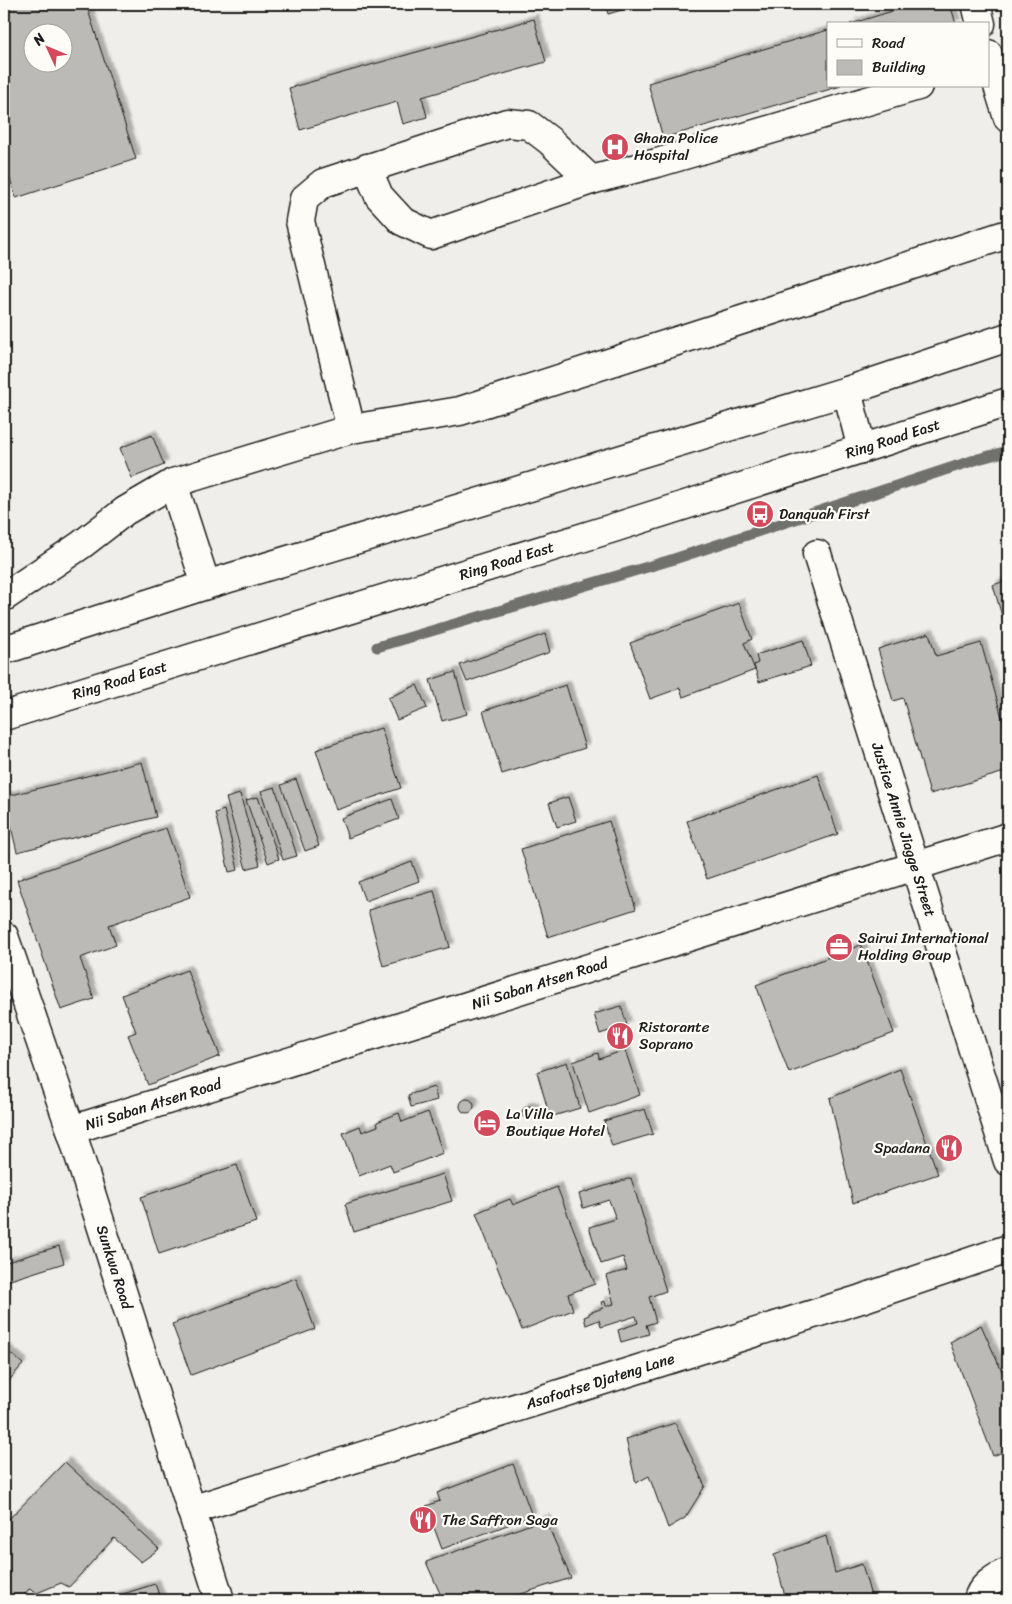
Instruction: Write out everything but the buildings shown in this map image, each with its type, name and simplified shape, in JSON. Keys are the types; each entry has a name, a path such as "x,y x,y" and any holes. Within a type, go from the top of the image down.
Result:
{"street":[{"path":"976,4 980,22"},
{"path":"990,65 1008,118"},
{"path":"367,168 379,196 402,221 431,235 591,180 657,163 911,88"},
{"path":"351,430 300,221 304,199 323,183 507,123 529,125 550,141 591,180"},
{"path":"4,597 81,545 125,511 173,484 249,459 351,430 460,411 1008,234"},
{"path":"4,650 206,585 847,391 1008,337"},
{"path":"847,391 862,449"},
{"name":"Ring Road East","path":"4,716 610,529 1008,402"},
{"path":"173,484 206,585"},
{"name":"Justice Annie Jiagge Street","path":"817,554 1008,1161"},
{"name":"Nii Saban Atsen Road","path":"71,1130 1008,837"},
{"name":"Sunkwa Road","path":"4,936 71,1130 220,1600"},
{"name":"Asafoatse Djateng Lane","path":"192,1510 861,1299 1008,1249"},
{"path":"978,1600 979,1595 996,1576 1008,1572"}],"waterway":[{"path":"377,647 671,560 978,459 1008,451"}],"place":[{"name":"Ghana Police Hospital","path":"615,147"},
{"name":"Danquah First","path":"760,514"},
{"name":"Sairui International Holding Group","path":"839,947"},
{"name":"Ristorante Soprano","path":"620,1036"},
{"name":"La Villa Boutique Hotel","path":"487,1123"},
{"name":"Spadana","path":"949,1148"},
{"name":"The Saffron Saga","path":"423,1520"}]}
